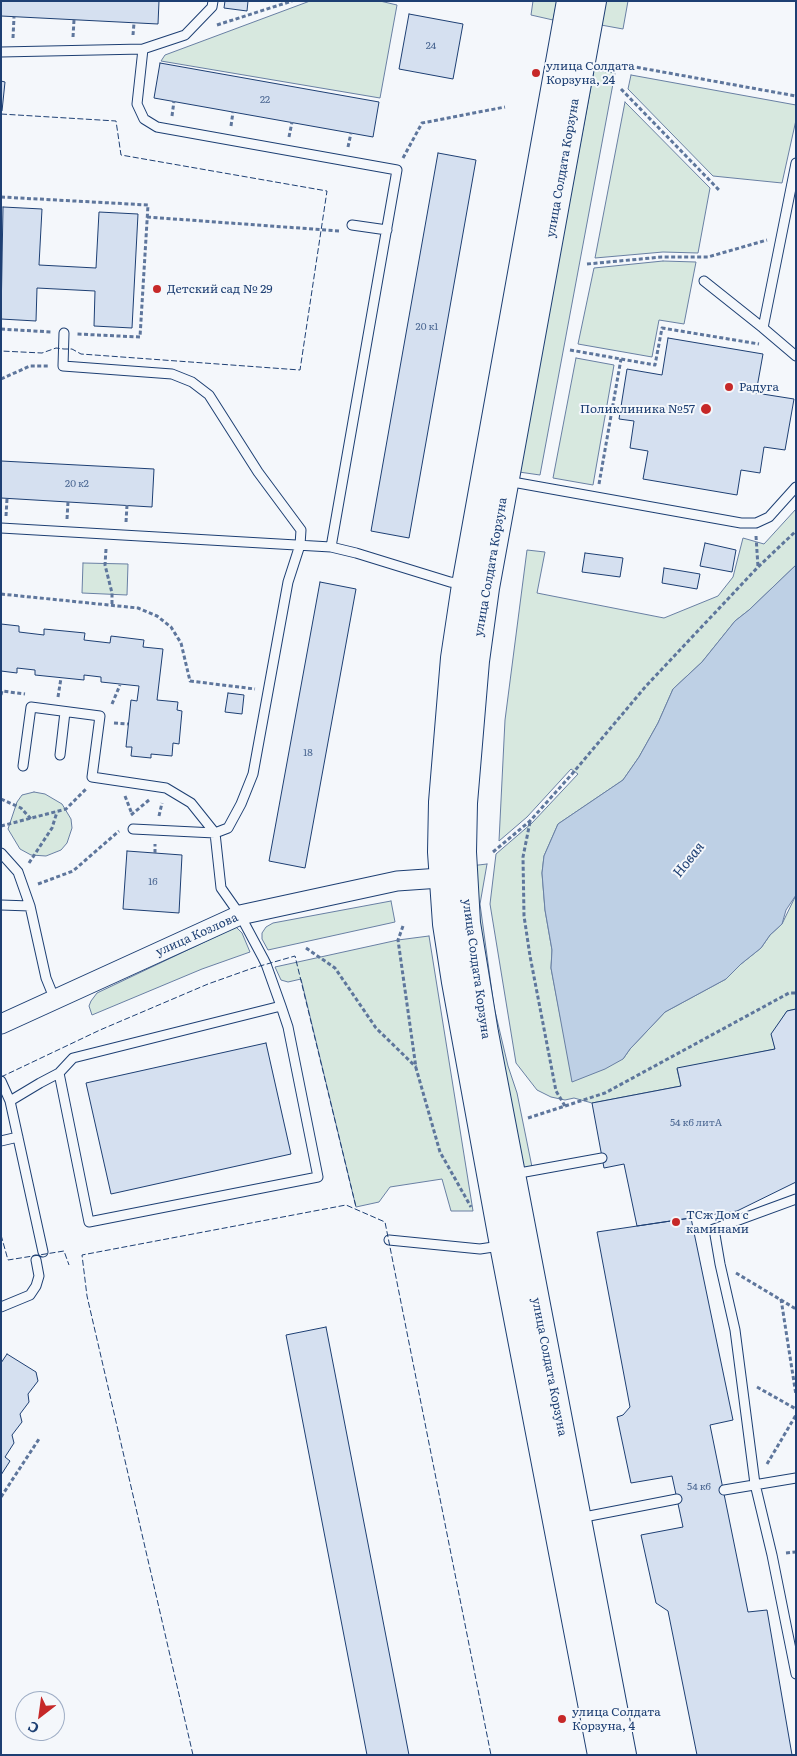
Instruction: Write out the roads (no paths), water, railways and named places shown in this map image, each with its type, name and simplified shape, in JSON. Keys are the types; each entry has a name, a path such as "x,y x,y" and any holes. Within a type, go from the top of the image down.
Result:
{"street":[{"name":"улица Солдата Корзуна","path":"570,1 495,479 476,586 454,658 443,793 453,877 467,923 476,981 501,1177 567,1520 601,1755"},
{"name":"улица Солдата Корзуна","path":"495,479 593,1"},
{"name":"улица Козлова","path":"1,1024 240,915 388,883 453,877"},
{"name":"улица Солдата Корзуна","path":"501,1177 503,1246 623,1755"}],"lane":[{"path":"1,52 143,49 185,35 212,8 213,1"},
{"path":"143,49 137,104 144,119 157,127 397,170 331,547"},
{"path":"763,328 796,163"},
{"path":"352,225 387,230"},
{"path":"704,281 792,352"},
{"path":"64,333 63,366 172,374 192,382 209,395 258,472 301,530 300,545 288,582 253,774 241,804 228,828 215,833 133,829"},
{"path":"495,479 741,523 756,523 769,517 796,487"},
{"path":"1,528 331,547 450,582 476,586"},
{"path":"23,766 31,707 100,716 92,777 166,788 191,803 215,833 221,888 240,915 263,958 288,1027 318,1177 89,1222 59,1073"},
{"path":"60,755 65,712"},
{"path":"1,853 18,872 30,906 46,978 56,1000"},
{"path":"1,905 30,906"},
{"path":"10,1101 59,1073 73,1058 281,1006"},
{"path":"1,1081 10,1101 43,1252"},
{"path":"1,1141 18,1137"},
{"path":"501,1177 602,1158"},
{"path":"796,1199 714,1229 720,1264 736,1330 755,1484 772,1555 796,1674"},
{"path":"389,1240 480,1249 503,1246"},
{"path":"1,1307 30,1295 36,1286 39,1276 36,1260"},
{"path":"724,1490 796,1478"},
{"path":"567,1520 677,1499"}],"water":[{"name":"Новая","path":"796,565 796,895 786,910 782,924 770,935 761,948 726,979 665,1012 623,1059 605,1069 572,1082 551,968 552,950 545,910 542,873 544,856 558,824 623,780 639,757 658,723 673,689 702,662 735,621"}],"place":[{"name":"улица Солдата Корзуна, 24","path":"536,73"},
{"name":"Детский сад № 29","path":"157,289"},
{"name":"Радуга","path":"729,387"},
{"name":"Поликлиника №57","path":"706,409"},
{"name":"ТСж Дом с каминами","path":"676,1222"},
{"name":"улица Солдата Корзуна, 4","path":"562,1719"}]}
